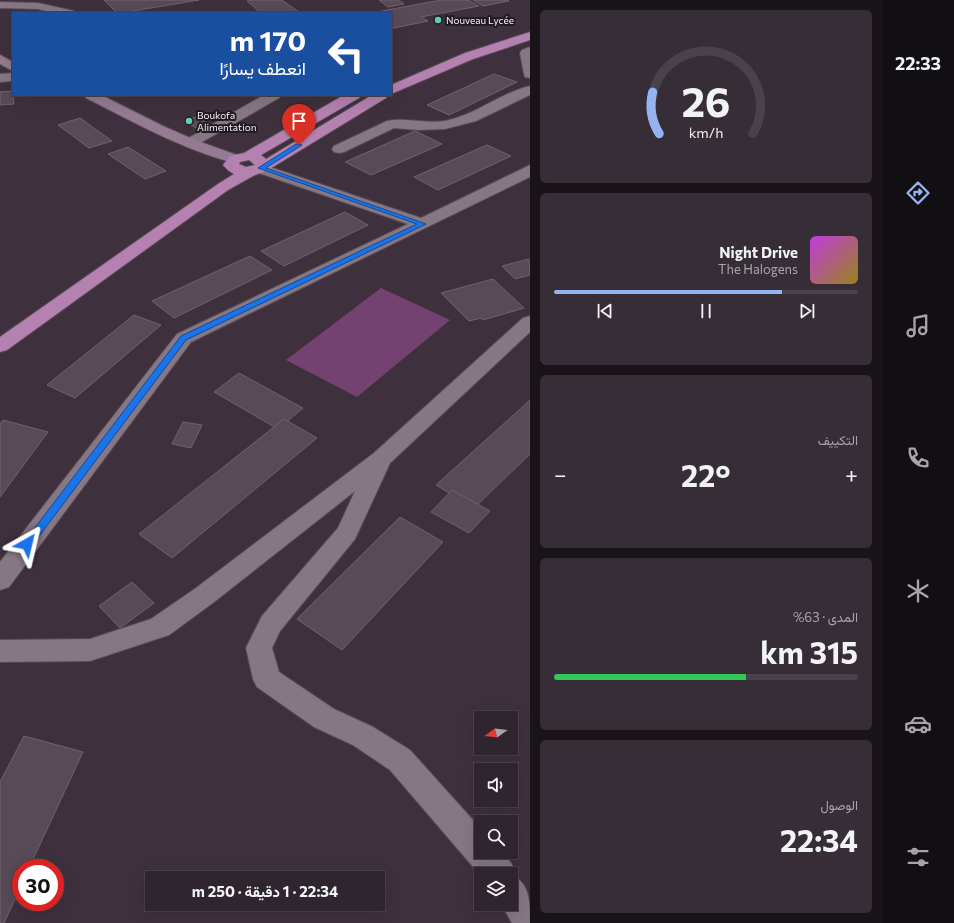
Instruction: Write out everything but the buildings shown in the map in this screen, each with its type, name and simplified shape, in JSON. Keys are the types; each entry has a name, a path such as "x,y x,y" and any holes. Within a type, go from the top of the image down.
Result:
{"highway":[{"path":"454,49 530,28"},
{"path":"392,90 469,56 530,36"},
{"path":"0,346 223,187 248,165 352,96"},
{"path":"0,330 211,184 379,96"}],"main road":[{"path":"0,59 12,65"},
{"path":"93,96 158,129 248,165"}],"street":[{"path":"0,5 38,6 65,12"},
{"path":"530,51 526,53 530,74"},
{"path":"0,78 12,77"},
{"path":"339,149 392,124 418,126 445,125 471,118 530,90"},
{"path":"190,143 272,96"},
{"path":"248,165 422,224"},
{"path":"0,580 184,338 527,174"},
{"path":"0,651 90,650 160,627 205,595 382,458 530,322"},
{"path":"382,458 347,532 271,624 259,648 267,678 324,718 363,736 400,760 474,844"},
{"path":"487,859 494,867"},
{"path":"518,902 530,922"}],"shaded area":[{"path":"381,288 450,320 357,397 286,360"}],"place":[{"name":"Nouveau Lycée","path":"438,20"},
{"name":"Boukofa Alimentation","path":"189,121"}],"route":[{"path":"27,544 184,338 422,224 261,168 299,145"}]}
